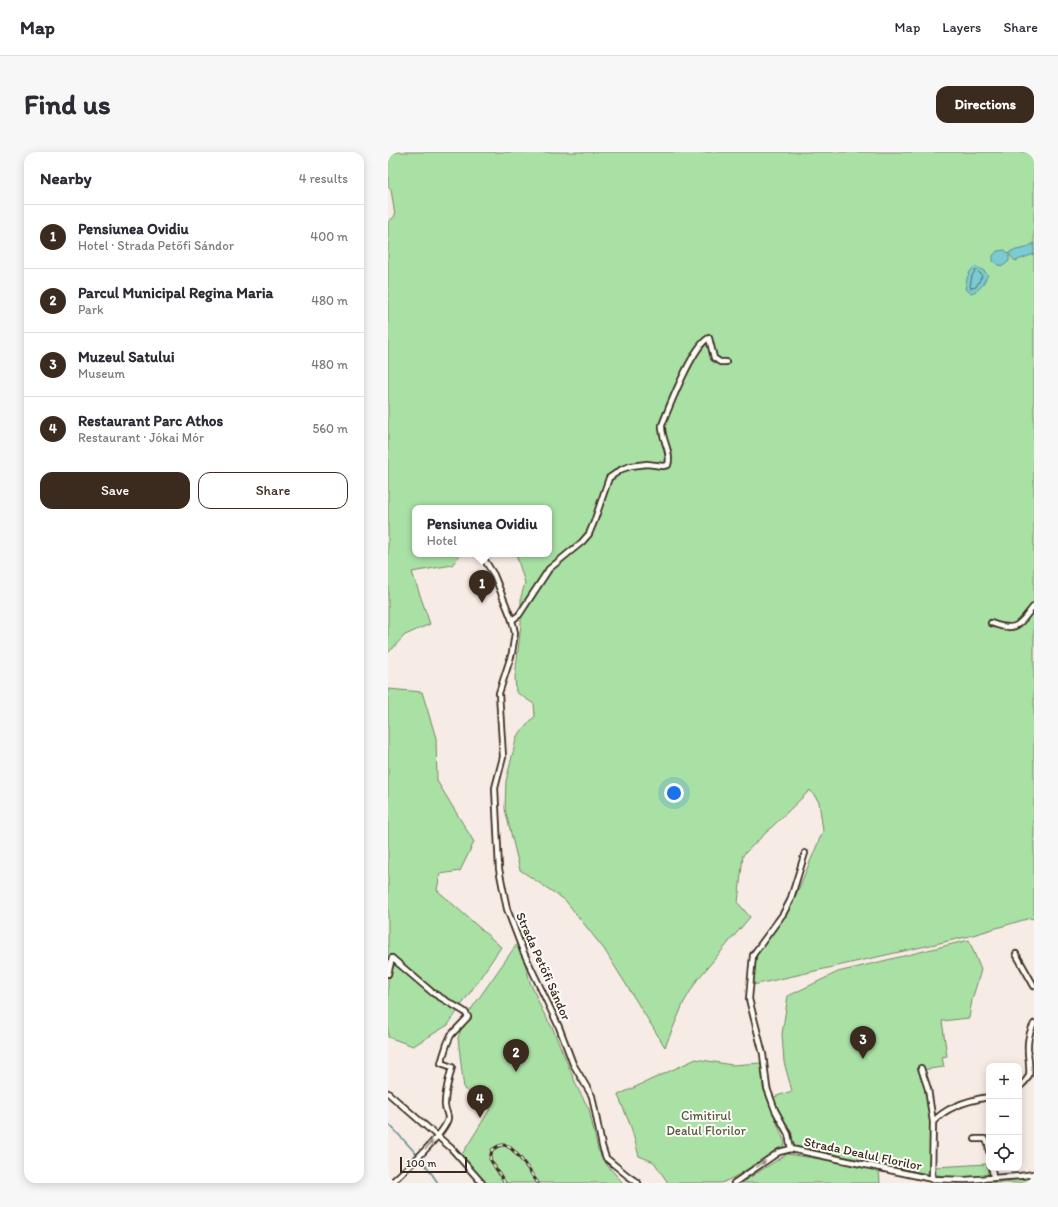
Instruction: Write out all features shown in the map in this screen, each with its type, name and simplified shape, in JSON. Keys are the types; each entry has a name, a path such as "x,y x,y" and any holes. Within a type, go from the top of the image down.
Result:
{"street":[{"path":"512,620 519,615 550,569 582,542 589,534 609,478 622,469 631,466 647,464 663,466 668,465 670,460 662,434 662,425 692,358 702,342 709,338 714,358 720,362 726,362"},
{"name":"Strada Petőfi Sándor","path":"483,557 494,575 512,620 514,632 514,645 499,693 502,757 495,788 499,869 507,909 521,946 559,1027 573,1064 592,1096 602,1146 606,1158 638,1183"},
{"path":"991,622 1001,626 1015,626 1020,624 1034,606"},
{"name":"Strada Dealul Florilor","path":"791,1149 788,1134 775,1110 767,1088 763,1054 749,999 753,955 783,914 790,901 805,853"},
{"path":"1016,954 1034,986"},
{"path":"388,974 392,958 433,993 465,1012 467,1015 466,1020 451,1035 441,1063 452,1067 445,1104 448,1118 438,1135 391,1183"},
{"path":"1022,1084 1029,1076 1030,1072 1027,1050 1029,1034 1034,1024"},
{"name":"Strada Dealul Florilor","path":"734,1183 779,1152 791,1149 932,1179 933,1122 928,1089 921,1068"},
{"path":"388,1092 438,1135 482,1183"},
{"path":"933,1122 954,1108 986,1098"},
{"path":"975,1139 985,1139 986,1140"},
{"path":"992,1171 993,1178"},
{"path":"932,1179 964,1180 1034,1174"}],"green space":[{"path":"388,152 1034,152 1034,919 1030,918 966,937 753,985 757,954 796,895 823,831 819,802 810,790 743,855 738,903 750,917 697,980 684,1002 665,1047 604,949 565,900 520,870 505,809 506,781 517,736 535,716 534,704 516,692 515,677 521,625 521,597 525,583 517,557 552,557 552,505 412,505 412,557 459,557 452,565 412,572 430,624 405,635 388,653 388,222 395,216 391,189 388,186"},
{"path":"388,689 422,692 436,738 437,781 474,842 460,871 440,874 437,890 501,947 448,1025 413,1046 388,1037"},
{"path":"969,940 981,970 972,1000 969,1018 942,1021 947,1056 942,1057 944,1067 921,1070 931,1122 929,1172 926,1174 795,1146 771,1098 792,1091 784,1062 782,1034 788,996 838,972"},
{"path":"519,941 530,982 542,1010 553,1029 578,1089 589,1109 598,1150 607,1165 623,1183 486,1183 461,1156 492,1106 464,1089 458,1038 465,1018"},
{"name":"Cimitirul Dealul Florilor","path":"696,1059 732,1065 761,1063 763,1088 785,1143 783,1147 738,1175 722,1183 668,1183 654,1162 639,1156 631,1127 618,1095"},
{"path":"787,1154 879,1168 880,1183 741,1183"},
{"path":"986,1164 988,1177 954,1178 941,1176 935,1174 935,1167"},
{"path":"1034,1177 1034,1183 956,1183 1005,1181"}],"water":[{"path":"1034,243 1034,254 1015,261 1009,254 1011,251 1026,248"},
{"path":"1005,250 1009,254 1009,261 1003,266 998,265 993,261 993,256 997,251"},
{"path":"975,266 988,275 980,288 971,293 965,289 969,274"}],"waterway":[{"path":"388,1123 423,1161 438,1183"}],"railway":[{"path":"505,1183 490,1159 492,1150 501,1145 507,1146 515,1152 538,1183"}],"place":[{"name":"Pensiunea Ovidiu","path":"482,603"},
{"name":"Muzeul Satului","path":"863,1059"},
{"name":"Parcul Municipal Regina Maria","path":"516,1072"},
{"name":"Restaurant Parc Athos","path":"480,1118"}]}
